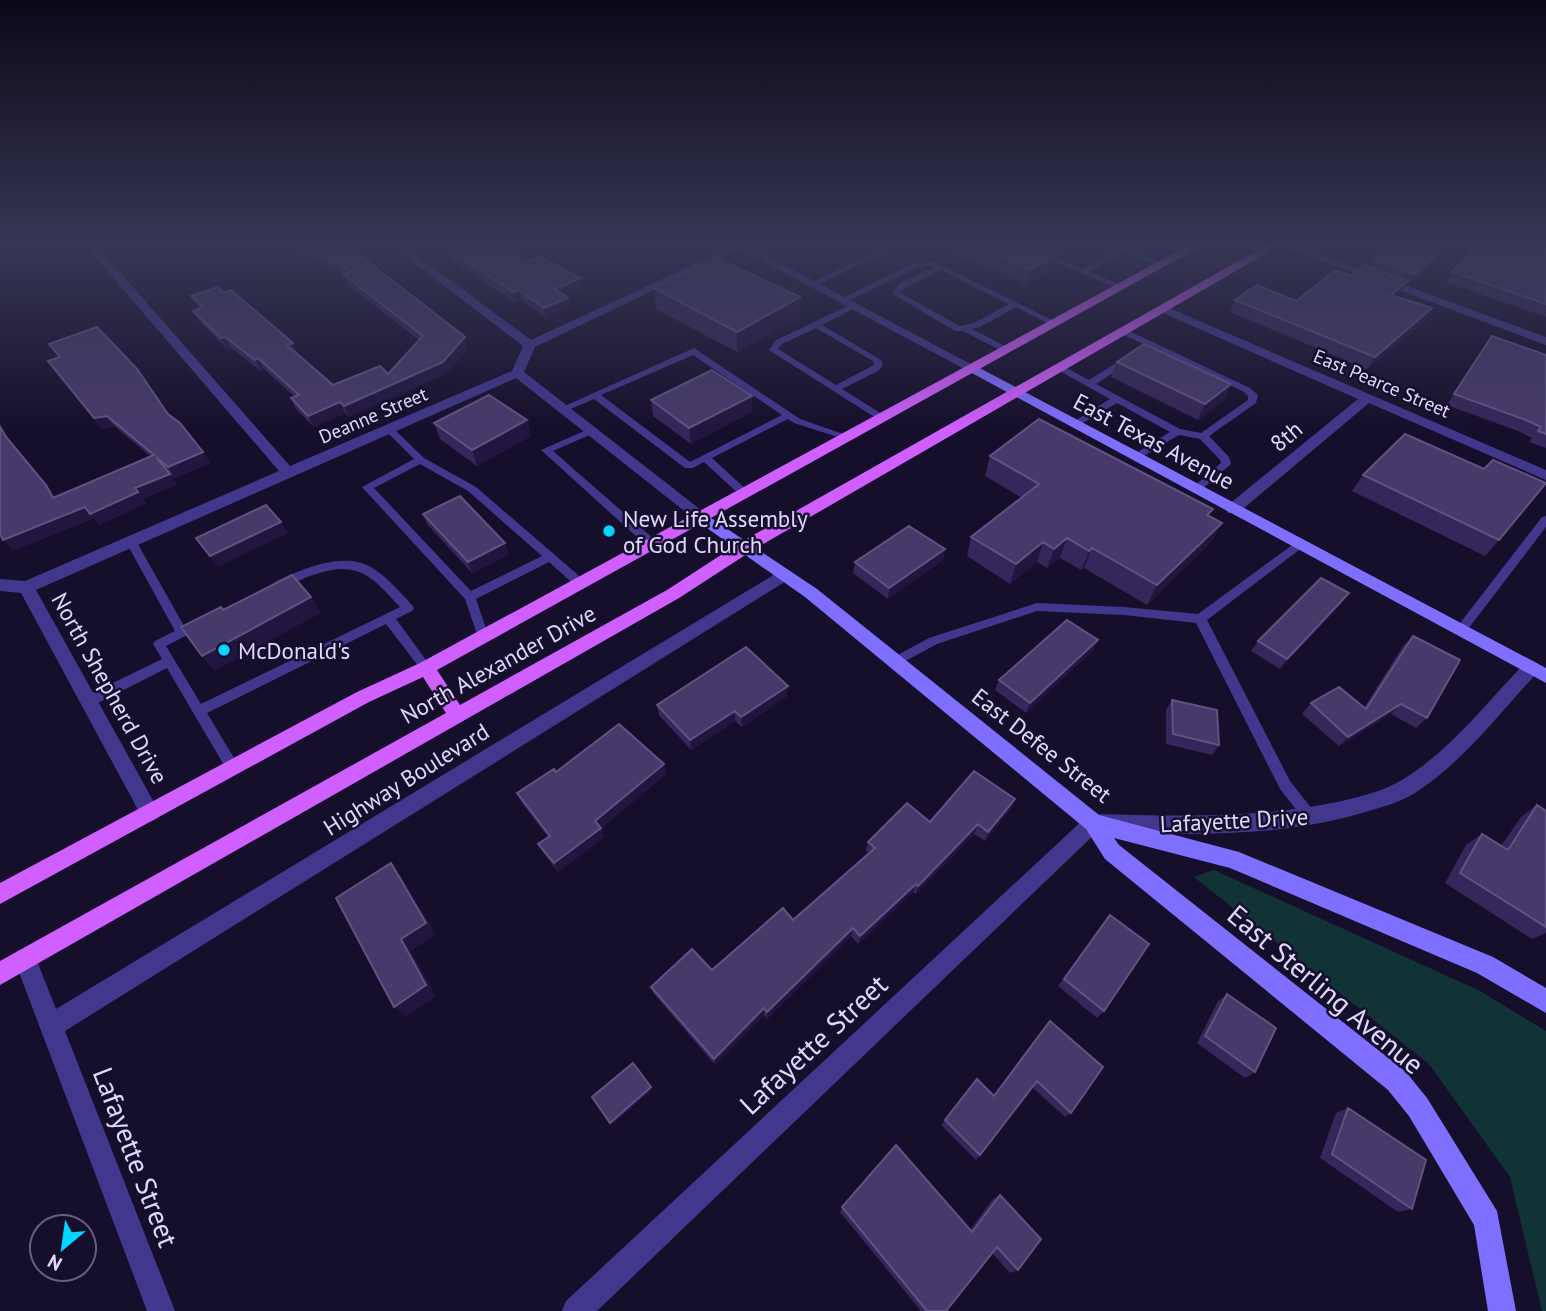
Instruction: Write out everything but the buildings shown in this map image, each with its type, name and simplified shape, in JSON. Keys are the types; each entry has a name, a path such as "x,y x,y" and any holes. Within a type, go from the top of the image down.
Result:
{"main road":[{"name":"North Alexander Drive","path":"0,894 363,696 426,668 1086,307"},
{"name":"North Alexander Drive","path":"0,974 673,594 747,546 1170,307"},
{"name":"East Texas Avenue","path":"974,369 1538,672"},
{"name":"East Defee Street","path":"702,517 785,574 1093,823 1232,859 1485,965 1546,1001"},
{"path":"426,668 457,715"},
{"name":"East Sterling Avenue","path":"1093,823 1112,852 1397,1081 1418,1107 1486,1221 1502,1311"}],"street":[{"path":"144,307 288,473"},
{"path":"479,307 530,345"},
{"path":"611,307 530,345 517,373 702,517"},
{"name":"East Texas Avenue","path":"854,307 974,369"},
{"path":"1454,307 1546,341"},
{"name":"East Pearce Street","path":"1165,310 1546,475"},
{"name":"Deanne Street","path":"0,585 26,587 517,373"},
{"name":"8th","path":"1233,509 1368,397"},
{"name":"Highway Boulevard","path":"52,1025 785,574"},
{"name":"North Shepherd Drive","path":"26,587 150,813"},
{"name":"Lafayette Drive","path":"1093,823 1223,825 1311,818 1378,800 1412,785 1440,763 1538,672"},
{"name":"Lafayette Street","path":"576,1311 1093,823"},
{"path":"25,959 52,1025"},
{"name":"Lafayette Street","path":"52,1025 161,1311"}],"lane":[{"path":"843,307 779,342 773,350 883,418"},
{"path":"920,307 958,329 966,329 1010,307"},
{"path":"1022,307 1056,324"},
{"path":"815,324 877,360 879,365 836,389"},
{"path":"966,329 1006,350"},
{"path":"1125,332 1253,395 1253,401 1203,436"},
{"path":"1089,384 1152,344"},
{"path":"563,409 694,351 797,421 847,437"},
{"path":"1060,368 1177,432 1203,436 1225,458 1226,464 1196,489"},
{"path":"595,395 689,466 789,415"},
{"path":"1075,424 1117,399"},
{"path":"389,429 420,460 472,489 581,584"},
{"path":"591,431 546,450 652,544"},
{"path":"1137,457 1177,432"},
{"path":"705,458 745,494"},
{"path":"420,460 367,487 470,597 483,637"},
{"path":"1461,630 1546,520"},
{"path":"131,542 181,633"},
{"path":"896,662 933,641 1037,607 1124,611 1200,620 1299,544"},
{"path":"470,597 550,557"},
{"path":"199,711 408,608 384,582 355,565 324,568 273,588"},
{"path":"388,618 426,668"},
{"path":"1200,620 1285,785 1311,818"},
{"path":"204,622 159,644 233,768"},
{"path":"89,701 168,662"}],"green space":[{"path":"1214,870 1480,991 1546,1031 1546,1311 1542,1311 1510,1177 1429,1064 1194,877"}],"place":[{"name":"New Life Assembly of God Church","path":"609,531"},
{"name":"McDonald's","path":"224,650"}]}
